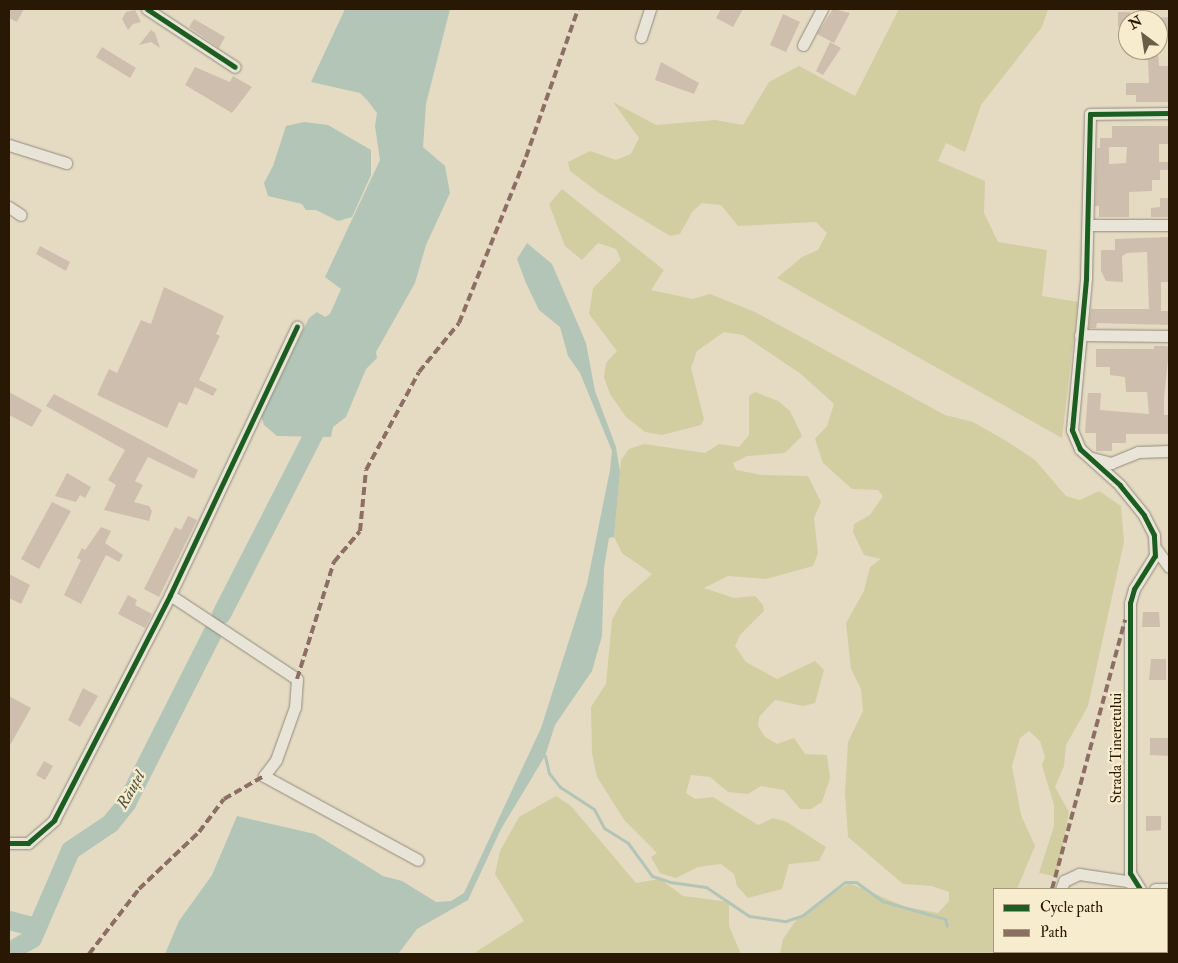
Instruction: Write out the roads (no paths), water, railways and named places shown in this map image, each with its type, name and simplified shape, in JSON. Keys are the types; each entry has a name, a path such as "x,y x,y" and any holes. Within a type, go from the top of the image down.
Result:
{"street":[{"path":"147,9 235,67"},
{"path":"641,37 650,9"},
{"path":"803,45 822,9"},
{"path":"1169,113 1090,114 1088,225 1072,430 1080,449 1120,485 1152,526 1156,549 1169,567"},
{"path":"9,145 66,163"},
{"path":"9,207 20,214"},
{"path":"1088,225 1169,225"},
{"path":"9,843 28,843 54,820 170,595 297,326"},
{"path":"1080,334 1169,336"},
{"path":"1080,449 1099,463 1138,452 1169,451"},
{"path":"1120,485 1117,470 1125,457"},
{"name":"Strada Tineretului","path":"1138,888 1130,873 1130,604 1156,549"},
{"path":"170,595 296,679 295,707 276,760 264,776 418,860"},
{"path":"1062,888 1070,876 1105,877 1127,881 1138,888"}],"waterway":[{"name":"Răuțel","path":"221,614 324,413"},
{"name":"Răuțel","path":"9,951 32,938 70,850 110,823 126,803 213,631"},
{"path":"545,756 549,773 560,787 594,809 604,828 628,843 652,876 670,882 706,887 749,916 786,921 803,915 845,882 856,882 882,901 945,919 947,926"},
{"path":"9,920 36,927"}]}
